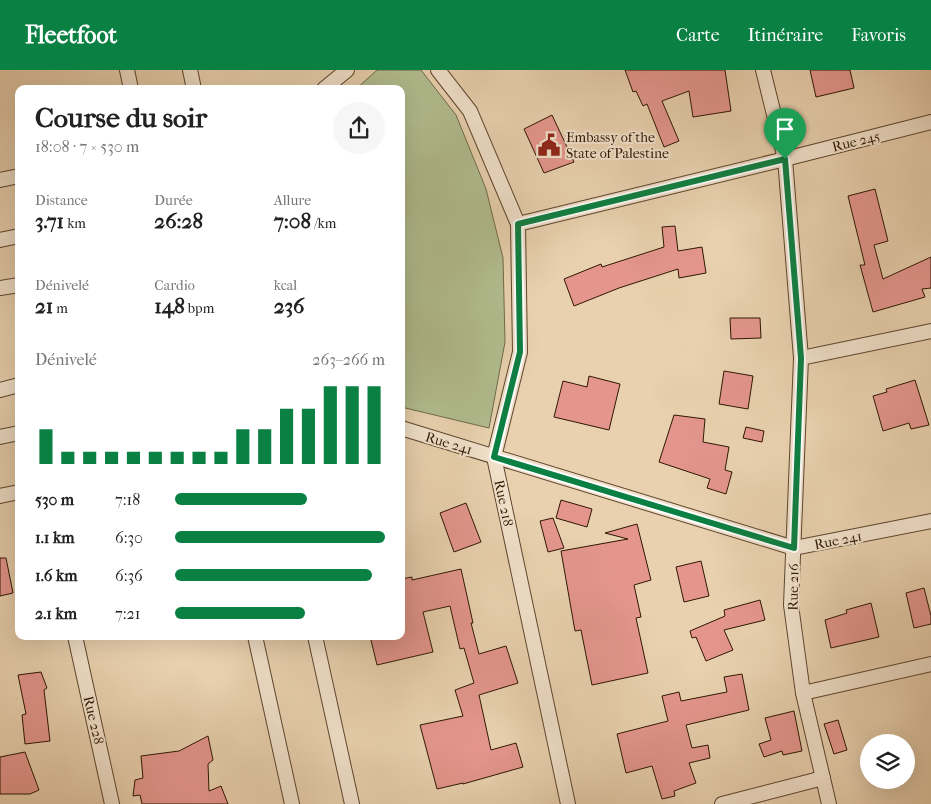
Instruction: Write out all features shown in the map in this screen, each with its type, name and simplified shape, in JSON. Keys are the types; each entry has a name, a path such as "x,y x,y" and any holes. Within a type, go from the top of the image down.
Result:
{"street":[{"path":"127,70 130,85"},
{"path":"190,70 193,85"},
{"path":"329,85 346,70"},
{"name":"Rue 218","path":"438,70 470,111 518,224 520,352 494,457 568,804"},
{"name":"Rue 216","path":"763,70 785,159 801,358 790,605 803,693 829,804"},
{"name":"Rue 245","path":"518,224 931,122"},
{"path":"0,180 15,177"},
{"path":"0,240 15,237"},
{"path":"0,288 15,286"},
{"path":"801,358 931,331"},
{"path":"0,390 15,386"},
{"name":"Rue 241","path":"405,429 794,548 931,521"},
{"path":"0,437 15,434"},
{"path":"0,496 15,493"},
{"name":"Rue 228","path":"76,640 112,804"},
{"path":"256,640 292,804"},
{"path":"316,640 352,804"},
{"path":"803,693 931,664"},
{"path":"722,804 823,778"}],"green space":[{"path":"377,70 421,70 456,115 486,189 503,258 505,342 489,428 405,408 405,85 360,85"}],"building":[{"path":"625,70 725,70 731,111 693,117 689,91 662,101 679,141 664,147 647,104 643,106 636,91 633,92"},
{"path":"810,70 850,70 854,88 816,97"},
{"name":"Embassy of the State of Palestine","path":"552,115 574,162 544,173 524,129"},
{"path":"875,189 888,241 874,245 883,279 931,257 931,288 922,289 925,297 873,312 860,265 865,265 848,196"},
{"path":"675,226 678,251 702,247 706,273 679,278 678,269 619,288 574,306 564,279 601,264 602,267 664,247 662,227"},
{"path":"730,318 760,318 761,338 731,339"},
{"path":"724,371 753,376 748,409 719,404"},
{"path":"589,376 620,384 609,430 554,417 563,381 587,387"},
{"path":"915,380 929,425 911,429 909,423 883,431 873,396 887,392 886,389"},
{"path":"674,415 705,419 703,442 729,447 725,470 732,472 726,494 707,488 710,479 659,462"},
{"path":"746,427 764,431 762,442 743,438"},
{"path":"561,500 592,509 587,527 556,518"},
{"path":"466,503 481,542 454,552 440,513"},
{"path":"553,518 564,548 548,552 540,521"},
{"path":"637,524 651,580 634,585 641,617 636,618 648,673 592,685 581,630 575,631 561,551 628,539 605,533"},
{"path":"0,558 6,558 13,593 0,596"},
{"path":"701,561 709,596 684,602 676,567"},
{"path":"461,569 479,654 506,646 518,683 479,695 491,750 516,743 523,767 463,784 437,789 420,725 463,716 455,690 474,683 464,648 460,649 450,606 423,612 433,652 377,665 371,640 405,640 405,578 412,577 412,580"},
{"path":"924,588 931,616 931,624 914,628 906,593"},
{"path":"760,600 765,620 724,630 733,650 706,661 696,637 692,638 690,631 725,616 724,610"},
{"path":"871,603 879,637 831,648 825,620 847,613 846,610"},
{"path":"41,672 47,688 44,690 50,741 25,744 22,715 26,714 18,675"},
{"path":"742,674 749,710 686,725 692,748 708,745 710,758 689,763 696,783 674,791 675,796 662,799 652,766 626,773 617,734 668,721 662,696 679,692 681,701 727,692 724,677"},
{"path":"794,711 802,751 783,755 782,751 764,757 759,744 771,740 765,718"},
{"path":"838,720 847,750 834,754 824,724"},
{"path":"208,736 213,760 208,764 209,791 221,786 228,804 142,804 140,795 133,796 135,780 143,778 141,756 179,751"},
{"path":"25,752 39,790 30,794 0,794 0,757"}],"place":[{"name":"Embassy of the State of Palestine","path":"549,145"}],"route":[{"path":"785,159 801,358 794,548 494,457 520,352 518,224 785,159"}]}
